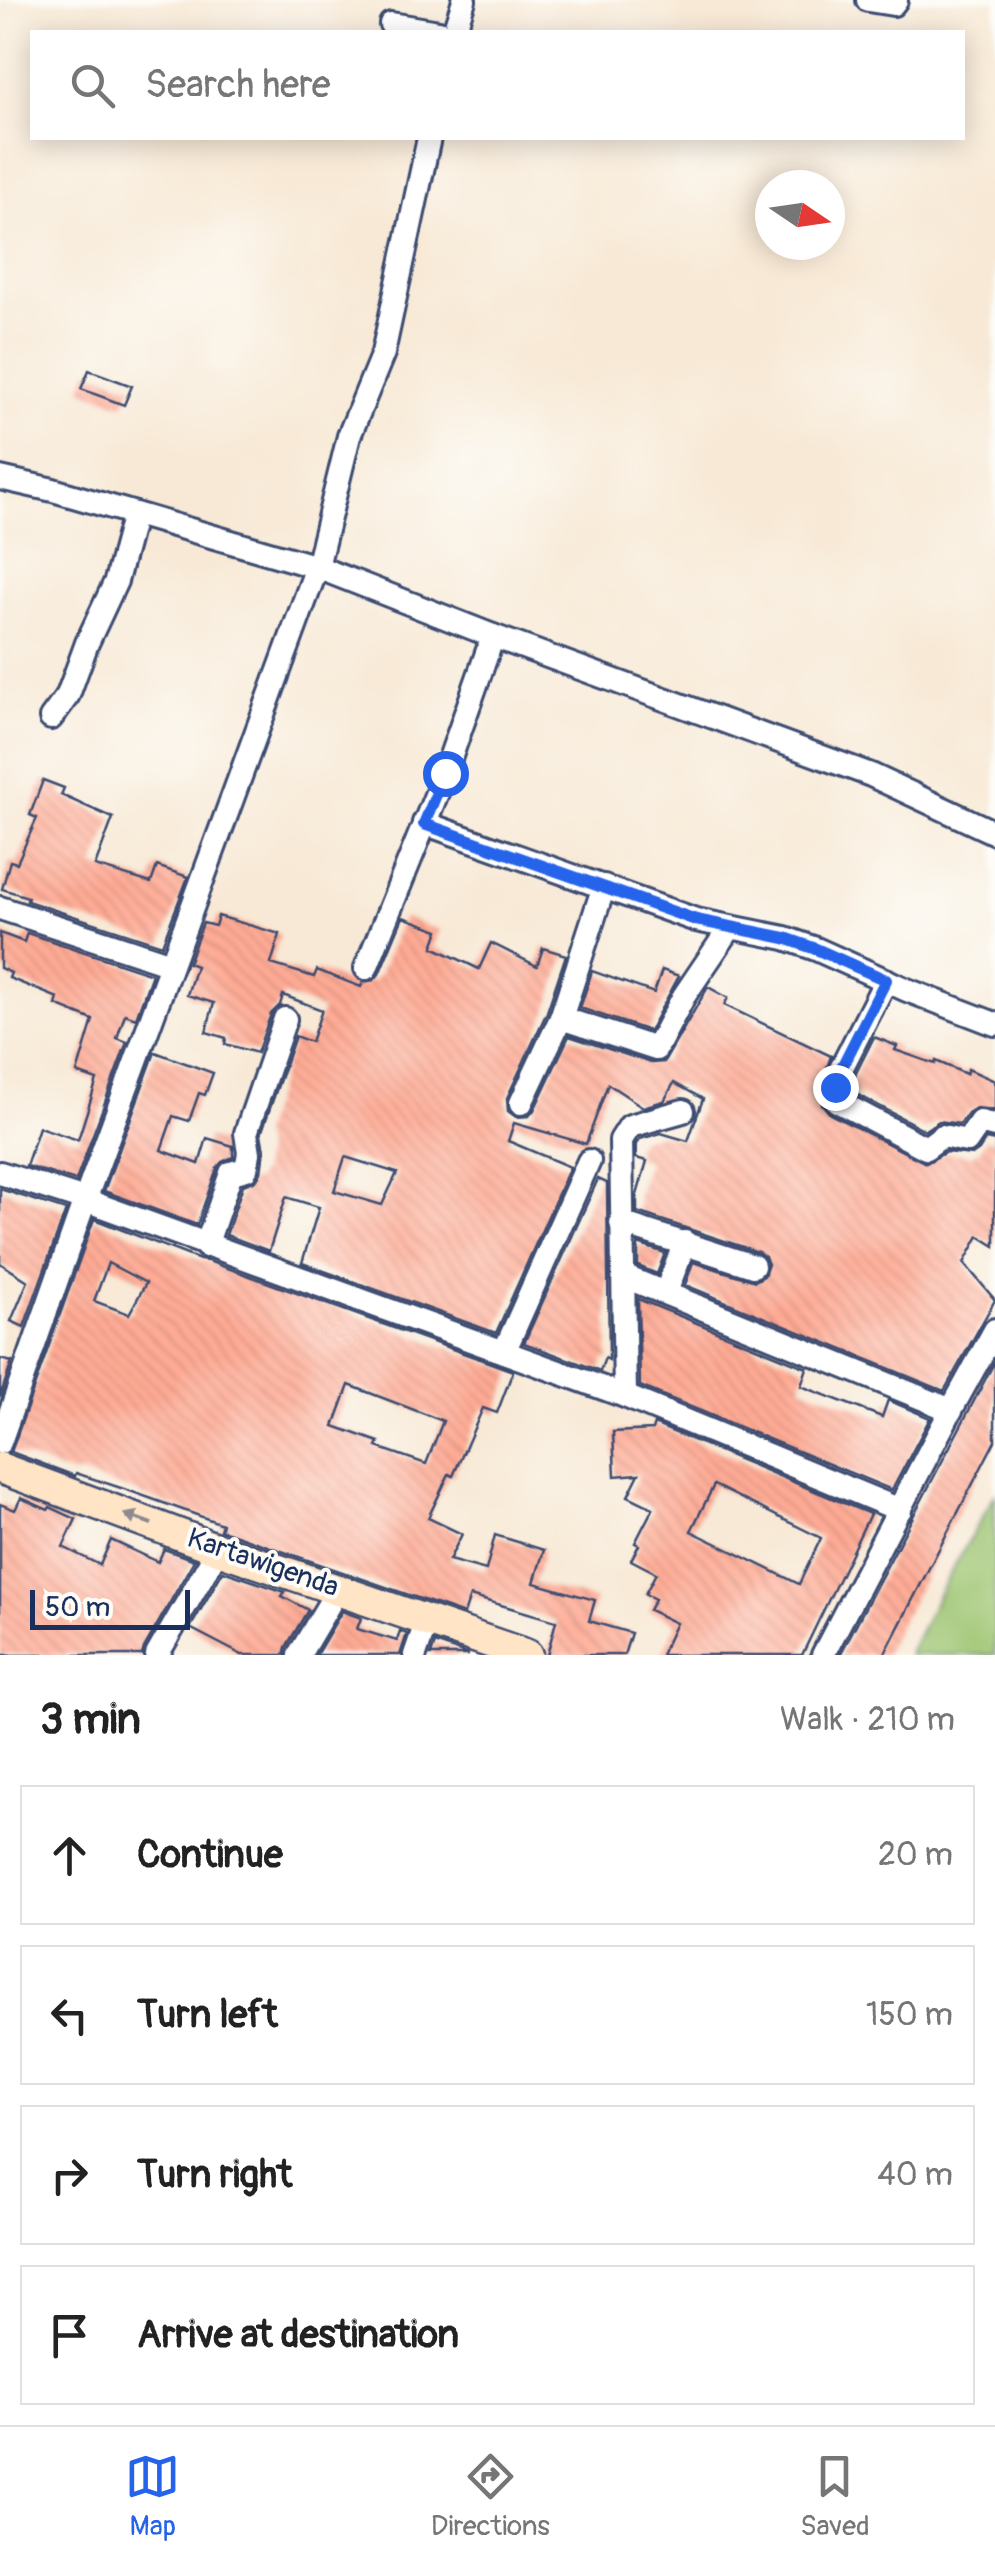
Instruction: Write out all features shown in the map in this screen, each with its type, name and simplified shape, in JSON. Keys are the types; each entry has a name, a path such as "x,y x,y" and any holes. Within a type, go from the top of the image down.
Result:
{"street":[{"path":"455,30 464,0"},
{"path":"868,0 893,4 896,0"},
{"path":"391,24 427,30"},
{"path":"0,1442 318,567 349,436 383,353 429,140"},
{"path":"0,478 318,567 872,775 995,833"},
{"path":"51,718 68,695 116,581 134,514"},
{"path":"366,968 494,636"},
{"path":"424,824 696,920 785,938 995,1024"},
{"path":"521,1102 562,1018 604,886"},
{"path":"0,908 171,964"},
{"path":"562,1018 659,1048 684,996 730,928"},
{"path":"886,980 842,1067 835,1087 837,1101 926,1148 942,1136 967,1141 980,1122 995,1126"},
{"path":"206,1246 231,1173 246,1169 246,1133 285,1019"},
{"path":"625,1396 619,1150 630,1126 682,1111"},
{"path":"504,1352 589,1161"},
{"path":"0,1173 85,1200 625,1396 900,1510"},
{"path":"622,1223 753,1266"},
{"path":"666,1292 685,1242"},
{"path":"623,1276 951,1410"},
{"path":"823,1655 995,1330"},
{"name":"Kartawigenda","path":"0,1468 218,1549 527,1655"},
{"path":"157,1655 218,1549"},
{"path":"299,1655 338,1588"},
{"path":"415,1655 427,1620"}],"green space":[{"path":"995,1495 995,1655 908,1655 939,1593"}],"building":[{"path":"89,370 132,386 124,405 81,389"},
{"path":"43,780 64,788 61,795 113,818 95,866 151,883 157,866 188,877 162,945 27,901 28,897 2,889 10,861 17,863 37,818 30,815"},
{"path":"218,916 280,934 271,964 314,977 317,970 361,987 379,974 403,917 439,930 433,947 479,969 491,943 537,966 543,948 566,955 547,1012 507,1098 508,1111 516,1117 529,1116 534,1110 569,1036 651,1063 664,1062 708,987 728,998 724,1005 831,1056 820,1088 822,1104 830,1114 926,1163 946,1152 972,1155 986,1139 995,1141 995,1246 979,1236 964,1263 995,1300 944,1391 685,1285 693,1262 755,1281 764,1276 768,1264 758,1252 637,1212 637,1195 647,1161 636,1158 636,1144 661,1133 688,1141 703,1099 674,1083 664,1101 643,1107 608,1084 586,1144 514,1123 508,1141 570,1167 496,1333 302,1263 319,1207 286,1197 269,1251 226,1235 243,1185 256,1180 261,1172 261,1134 295,1036 311,1042 322,1010 283,995 271,1014 257,1053 225,1044 226,1038 206,1032 214,1003 187,995 196,966 188,963 203,923 215,926","holes":["345,1157 397,1173 382,1205 334,1191"]},
{"path":"0,933 24,942 27,933 152,974 136,1018 125,1014 117,1038 127,1042 76,1181 26,1166 39,1127 78,1140 97,1080 77,1073 93,1020 56,1005 58,998 9,978 11,973 0,968"},
{"path":"662,970 679,976 649,1031 580,1008 592,971 654,993"},
{"path":"874,1037 897,1046 895,1050 966,1074 968,1069 995,1081 995,1110 976,1108 960,1124 939,1121 925,1130 851,1091"},
{"path":"155,1052 213,1073 205,1095 199,1093 189,1121 173,1116 161,1150 199,1164 207,1138 233,1146 233,1157 217,1168 197,1225 104,1191"},
{"path":"598,1179 607,1183 609,1360 605,1358 600,1371 524,1343"},
{"path":"0,1189 66,1210 24,1327 11,1321 28,1281 0,1263"},
{"path":"94,1219 513,1371 497,1413 483,1408 453,1476 449,1474 428,1518 462,1534 449,1560 486,1570 495,1535 544,1550 534,1583 595,1600 589,1621 631,1633 624,1655 547,1655 556,1621 470,1596 464,1614 220,1530 222,1524 130,1491 11,1452","holes":["108,1263 146,1283 129,1314 94,1301","349,1385 443,1421 426,1464 334,1426"]},
{"path":"638,1244 665,1253 657,1274 638,1266"},
{"path":"638,1299 807,1368 801,1386 882,1417 888,1400 930,1418 892,1490 640,1386"},
{"path":"0,1359 12,1362 0,1397"},
{"path":"995,1361 995,1441 884,1655 840,1655"},
{"path":"654,1424 870,1514 802,1655 661,1655 676,1623 649,1610 655,1599 645,1594 656,1573 631,1560 653,1508 628,1496 639,1474 615,1476 613,1432 652,1430","holes":["714,1485 821,1538 799,1584 691,1531"]},
{"path":"21,1498 76,1519 63,1547 100,1565 111,1540 158,1562 164,1549 194,1560 142,1655 0,1655 0,1504 15,1510"},
{"path":"223,1571 285,1592 282,1596 308,1610 284,1655 242,1655 190,1628"},
{"path":"342,1611 361,1618 357,1629 397,1641 400,1631 407,1634 400,1655 316,1655"},
{"path":"435,1643 469,1655 431,1655"}],"route":[{"path":"445,773 424,824 696,920 785,938 886,980 835,1087"}]}
